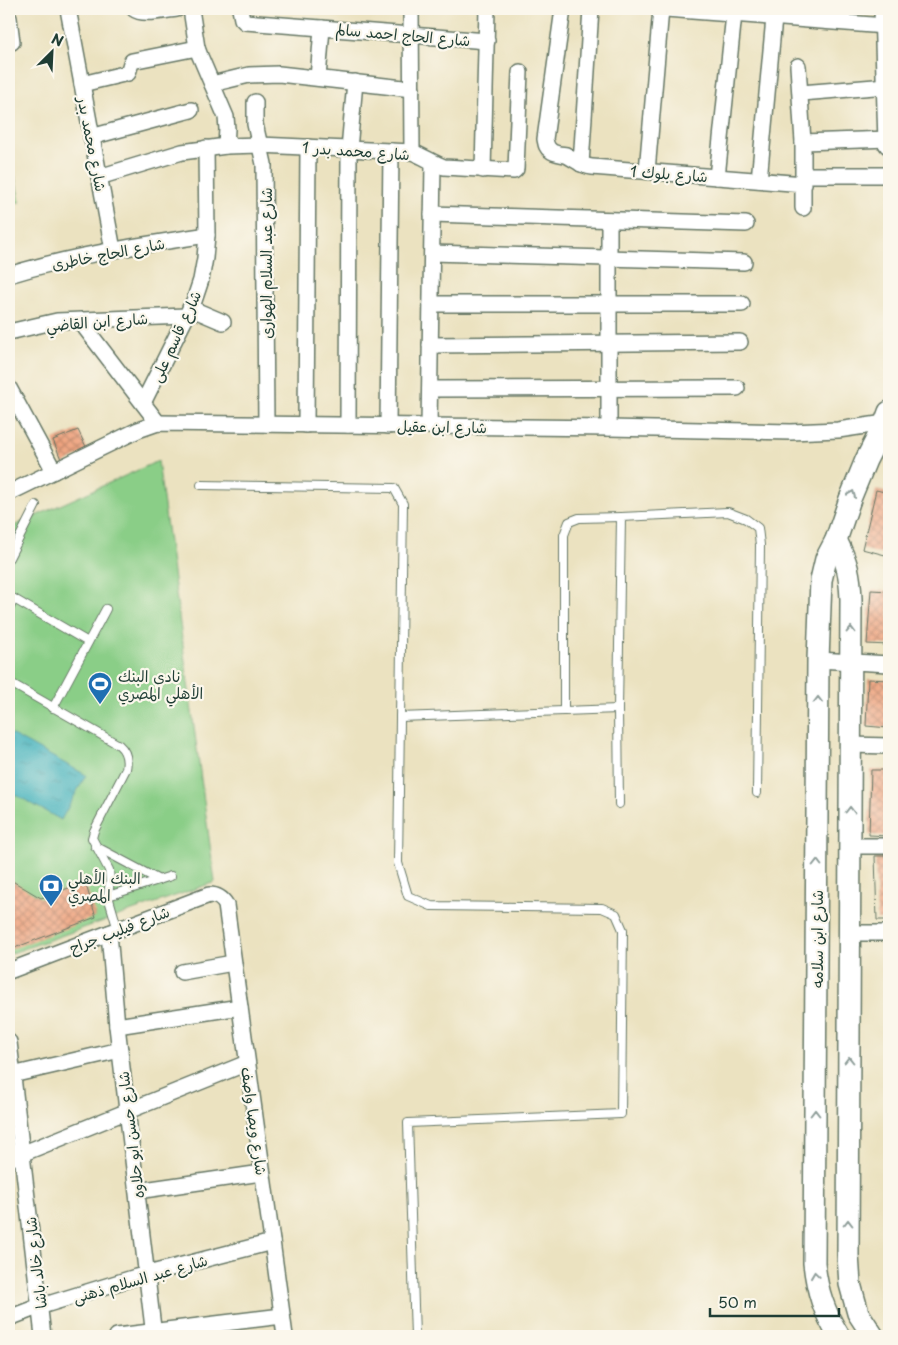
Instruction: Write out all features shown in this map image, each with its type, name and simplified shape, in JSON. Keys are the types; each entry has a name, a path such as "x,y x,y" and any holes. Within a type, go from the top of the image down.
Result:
{"street":[{"name":"شارع محمد بدر","path":"68,9 113,250"},
{"path":"134,9 138,12 177,9"},
{"path":"191,9 197,48 226,117 228,129 226,146"},
{"name":"شارع الحاج احمد سالم","path":"240,9 242,19 245,22 487,41"},
{"path":"411,9 412,152"},
{"path":"483,170 487,9"},
{"name":"شارع بلوك 1","path":"563,9 545,139 549,150 554,153 564,155 581,164 592,167 759,180 889,176"},
{"path":"581,164 591,9"},
{"path":"647,171 661,9"},
{"path":"666,9 774,18 885,18 888,64 889,141 804,142"},
{"path":"717,177 734,14"},
{"path":"9,18 12,42"},
{"path":"759,180 774,18"},
{"path":"318,78 322,28"},
{"path":"82,84 128,73 132,61 197,48"},
{"path":"798,66 804,142 803,208"},
{"name":"شارع محمد بدر 1","path":"99,177 182,152 226,146 260,145 412,152 444,167 514,172 516,168 520,72"},
{"path":"212,84 249,75 279,74 412,89"},
{"path":"348,425 349,149 355,82"},
{"path":"801,93 887,86"},
{"name":"شارع عبد السلام الهوارى","path":"255,102 255,124 263,155 264,173 266,424"},
{"path":"91,137 191,110"},
{"path":"306,425 308,147"},
{"name":"شارع قاسم على","path":"143,404 188,312 201,280 206,258 207,235 206,148"},
{"path":"388,426 391,151"},
{"path":"429,426 433,163"},
{"path":"432,214 746,224"},
{"path":"609,428 610,220"},
{"name":"شارع الحاج خاطرى","path":"9,276 62,261 113,250 207,235"},
{"path":"432,253 744,262"},
{"path":"431,304 742,304"},
{"path":"188,312 224,322"},
{"name":"شارع ابن القاضي","path":"9,332 57,321 80,321 188,312"},
{"path":"80,321 158,422"},
{"path":"430,345 740,342"},
{"path":"9,388 54,472"},
{"path":"430,389 738,388"},
{"name":"شارع ابن عقيل","path":"9,494 148,425 158,422 815,432 838,430 888,418"},
{"name":"شارع ابن سلامه","path":"839,1336 831,1324 819,1294 814,1263 818,660 821,580 826,559 836,540 866,460 888,418"},
{"path":"836,540 845,558 850,578 851,599 848,1255 850,1284 858,1313 873,1336"},
{"path":"818,660 889,664"},
{"path":"850,745 889,746"},
{"path":"850,846 889,846"},
{"name":"شارع فيليب جراح","path":"9,972 209,895 219,897 226,906"},
{"name":"شارع ويصا واصف","path":"226,906 285,1336"},
{"name":"شارع حسن ابو حلاوه","path":"114,931 117,1026 154,1334"},
{"path":"850,933 889,933"},
{"path":"182,972 234,963"},
{"path":"117,1026 240,1007"},
{"name":"شارع خالد باشا","path":"9,1042 15,1156 43,1336"},
{"path":"12,1075 120,1050"},
{"path":"15,1156 247,1063"},
{"path":"137,1191 262,1173"},
{"name":"شارع عبد السلام ذهنى","path":"9,1318 147,1274 272,1242"},
{"path":"117,1336 154,1334 282,1316"}],"lane":[{"path":"202,484 394,488 403,504 398,863 408,896 431,906 602,908 616,914 623,930 621,1114 408,1123 415,1336"},
{"path":"9,558 36,505"},
{"path":"564,712 564,535 569,522 579,518 728,512 746,519 758,528 760,545 757,793"},
{"path":"619,804 618,710 621,516"},
{"path":"9,609 11,598 88,642"},
{"path":"53,708 106,609"},
{"path":"9,682 124,749 127,762 126,769 94,830 92,838 109,870 108,896 114,931"},
{"path":"400,717 618,710"},
{"path":"95,846 159,880"},
{"path":"108,896 170,876"}],"green space":[{"path":"9,147 20,202 9,203"},
{"name":"نادي البنك الأهلي المصري","path":"158,461 215,882 9,954 9,528"}],"water":[{"path":"9,733 86,775 61,820 9,791"}],"building":[{"path":"78,430 88,451 63,464 53,440"},
{"path":"876,490 889,493 889,556 862,549"},
{"path":"871,590 889,591 889,645 867,644"},
{"path":"868,679 889,680 889,728 866,726"},
{"path":"871,770 889,770 889,836 869,835"},
{"path":"875,856 889,856 889,920 877,920"},
{"name":"البنك الأهلي المصري","path":"9,879 41,898 85,882 96,917 9,950"}],"place":[{"name":"نادي البنك الأهلي المصري","path":"100,705"},
{"name":"البنك الأهلي المصري","path":"51,907"}]}
